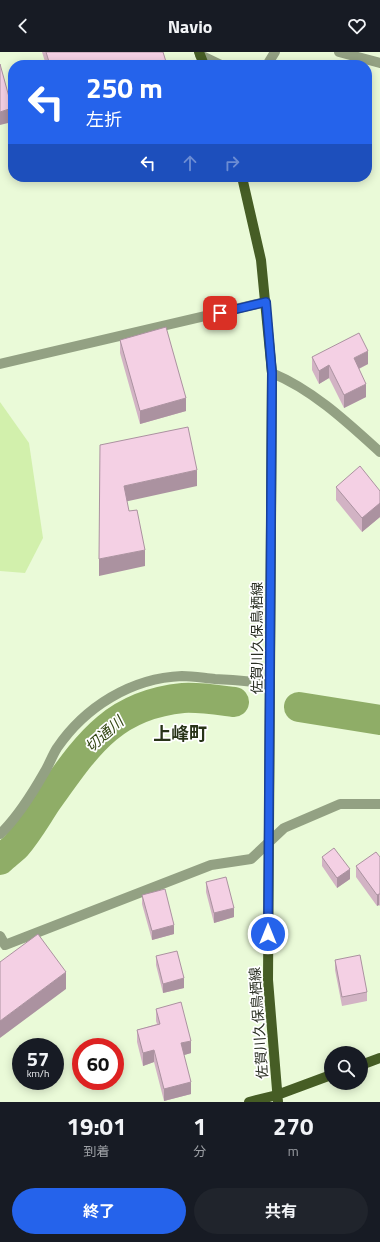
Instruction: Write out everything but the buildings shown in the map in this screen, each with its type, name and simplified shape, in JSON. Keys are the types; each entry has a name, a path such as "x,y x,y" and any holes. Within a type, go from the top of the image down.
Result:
{"main road":[{"name":"佐賀川久保鳥栖線","path":"243,182 261,260 272,373 268,980 278,1098"},
{"path":"368,1062 380,1058"},
{"path":"249,1102 278,1098 324,1078"}],"street":[{"path":"339,52 369,60"},
{"path":"200,53 212,60"},
{"path":"0,364 266,302"},
{"path":"272,373 289,380 342,417 380,452"},
{"path":"0,834 18,812 44,772 56,749 74,726 86,714 110,697 126,689 151,681 182,676 253,681 269,685"},
{"path":"0,936 6,945 211,864 251,859 284,828 340,804 380,804"}],"green space":[{"path":"0,402 29,443 43,538 25,573 0,571"}],"waterway":[{"name":"切通川","path":"0,860 20,841 61,781 88,747 119,719 137,709 158,702 183,698 202,698 234,702"},
{"name":"切通川","path":"299,707 380,720"}],"district":[{"name":"上峰町","path":"180,733"}],"route":[{"path":"220,313 266,302 272,373 268,934"}]}
